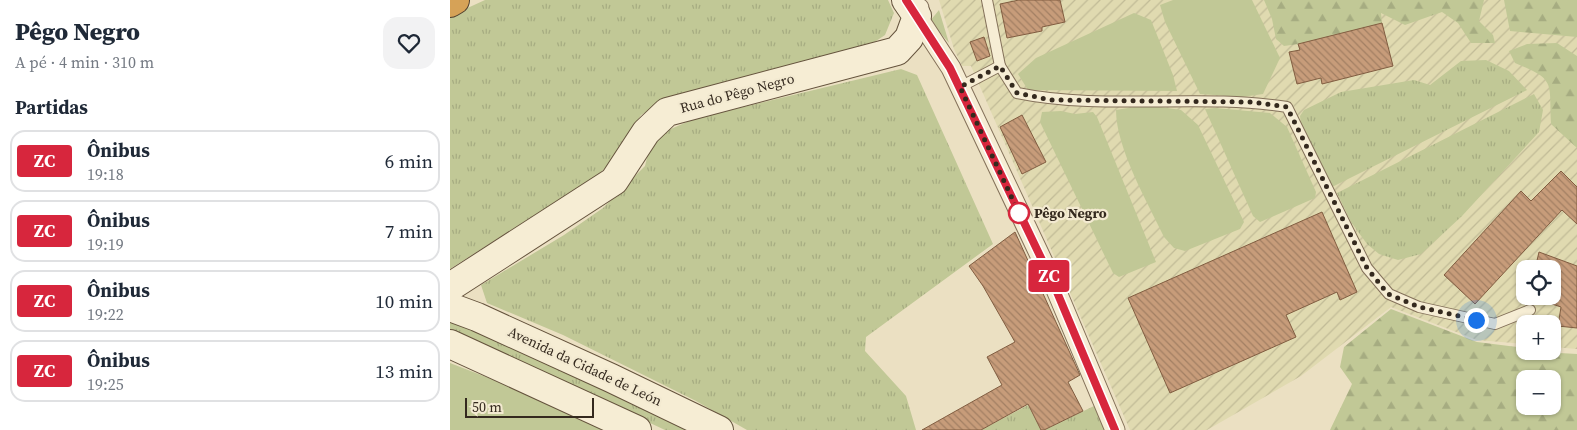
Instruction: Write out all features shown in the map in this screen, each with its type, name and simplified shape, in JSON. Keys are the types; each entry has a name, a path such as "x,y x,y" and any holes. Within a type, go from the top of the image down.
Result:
{"highway":[{"path":"450,3 455,0"}],"street":[{"path":"914,5 960,87 1054,285 1115,430"},
{"name":"Rua do Pêgo Negro","path":"450,287 614,181 646,132 667,112 897,50 909,38 914,5"},
{"name":"Avenida da Cidade de León","path":"450,307 477,317 602,374 719,430"},
{"path":"450,344 637,430"}],"lane":[{"path":"987,0 1000,66 1017,93 1051,100 1251,102 1287,107 1367,268 1388,294 1419,307 1495,324 1530,310"},
{"path":"960,87 1000,66"}],"shaded area":[{"path":"939,0 1577,0 1577,349 1561,348 1561,315 1516,315 1516,343 1477,340 1391,307 1301,376 1207,430 1130,430 971,66 962,66 954,49"}],"green space":[{"path":"485,0 888,0 894,13 885,35 867,47 668,99 641,115 615,158 599,174 450,269 450,16"},
{"path":"1173,0 1252,0 1280,58 1263,94 1242,97 1200,94 1165,22 1160,5"},
{"path":"1264,0 1484,0 1479,21 1493,35 1495,43 1471,43 1458,23 1442,12 1405,25 1381,13 1382,23 1284,46 1276,39 1272,19"},
{"path":"1504,0 1577,0 1577,37 1510,31"},
{"path":"939,10 949,43 930,21"},
{"path":"1134,13 1151,20 1173,75 1177,91 1028,90 1018,74 1036,58"},
{"path":"1557,43 1577,56 1577,148 1551,124 1550,90 1544,78 1515,63 1509,51 1527,44"},
{"path":"1486,60 1509,71 1527,90 1332,187 1301,125 1300,116 1304,110 1341,92 1414,80 1430,85 1461,61"},
{"path":"901,69 917,75 993,244 866,337 865,351 906,396 916,430 747,430 696,401 563,335 487,303 481,285 564,235 603,208 645,166 652,137 694,119"},
{"path":"1534,94 1543,110 1539,132 1462,216 1421,254 1398,260 1379,254 1367,244 1351,222 1337,193"},
{"path":"1146,105 1181,110 1198,125 1244,222 1240,229 1185,251 1174,248 1164,237 1134,174 1117,125 1116,110"},
{"path":"1215,108 1270,113 1287,127 1316,192 1315,198 1260,222 1253,216 1205,109"},
{"path":"1061,111 1075,114 1093,112 1097,117 1156,262 1119,277 1113,273 1040,122 1042,112"},
{"path":"1391,309 1477,342 1516,347 1516,360 1561,360 1561,353 1577,354 1577,430 1330,430 1352,384 1340,367 1344,347"},
{"path":"450,322 472,329 689,430 665,430 469,338 450,332"},
{"path":"450,363 520,390 603,430 450,430"},
{"path":"1028,405 1041,430 981,430"},
{"path":"1094,406 1106,430 1044,430"}],"building":[{"path":"1019,0 1060,0 1065,22 1042,27 1042,31 1007,38 1000,4"},
{"path":"1382,23 1393,66 1322,84 1321,78 1297,84 1289,52 1300,50 1298,44"},
{"path":"984,37 990,56 977,61 970,42"},
{"path":"1022,115 1046,162 1022,174 1000,127"},
{"path":"1561,171 1577,187 1577,224 1562,210 1475,304 1444,275 1521,191 1531,201"},
{"path":"1322,212 1357,292 1340,300 1337,292 1286,315 1296,337 1170,393 1128,298"},
{"path":"1015,232 1080,375 1068,382 1083,411 1044,430 1041,430 1028,404 981,430 922,430 1002,385 987,357 1015,342 983,286 969,266"},
{"path":"1539,252 1561,260 1537,260"},
{"path":"1561,260 1577,266 1577,328 1561,326 1561,307 1555,305 1561,305"}],"bus line":[{"name":"ZC","path":"906,0 950,68 1054,285 1115,430"}],"place":[{"name":"Pêgo Negro","path":"1019,213"}],"route":[{"path":"1019,213 960,87 1000,66 1017,93 1051,100 1251,102 1287,107 1367,268 1388,294 1419,307 1476,320"}]}
